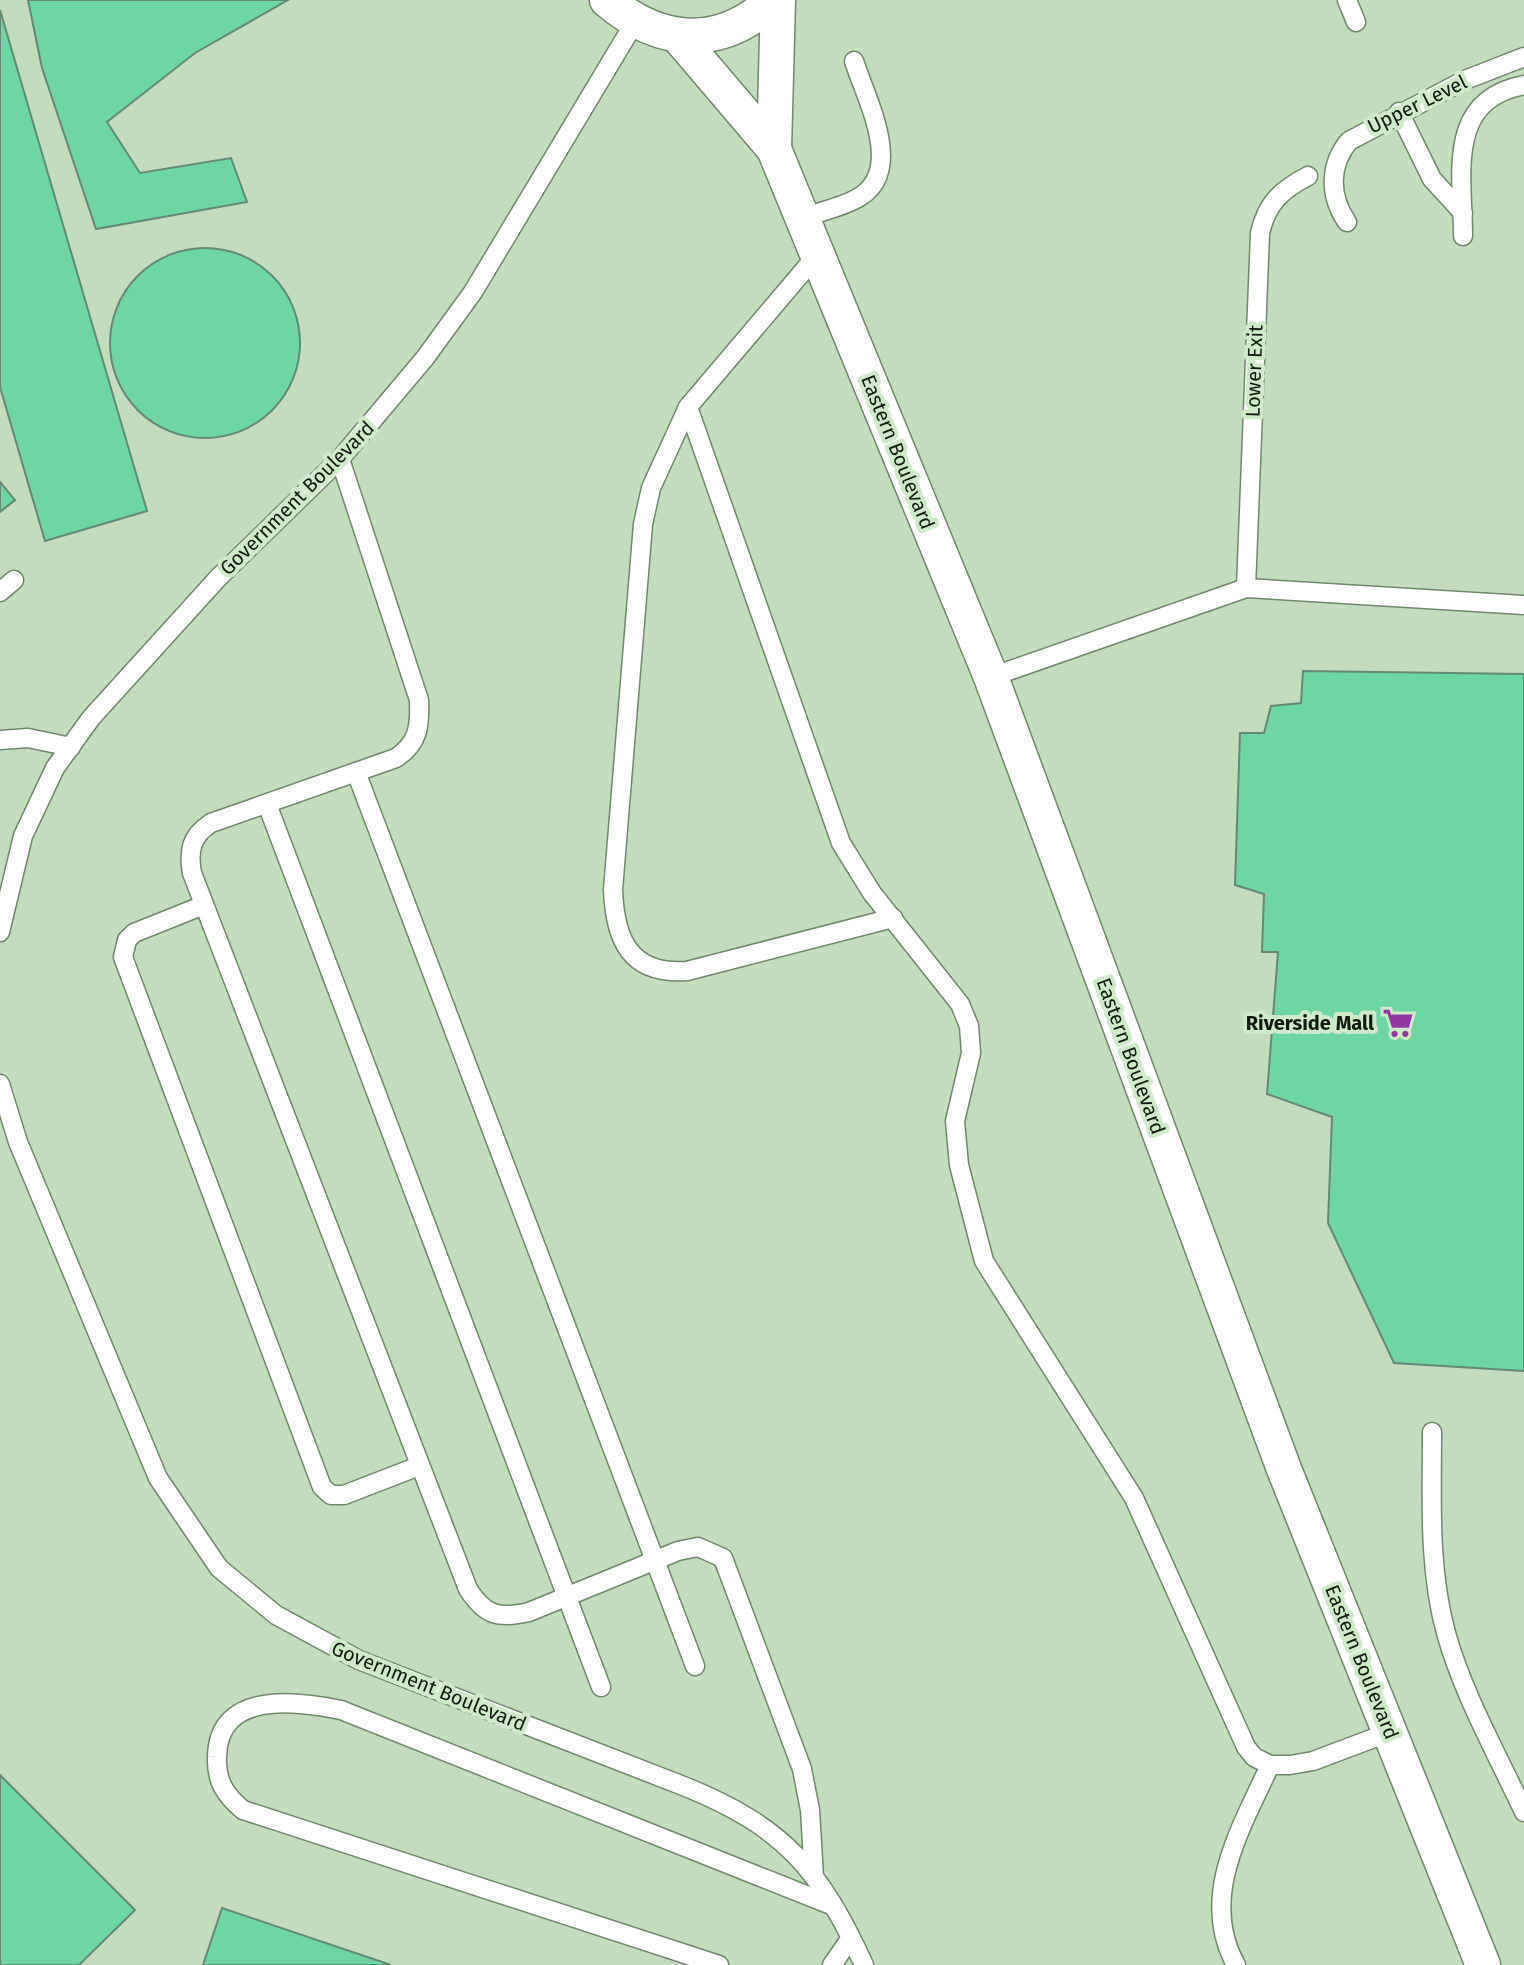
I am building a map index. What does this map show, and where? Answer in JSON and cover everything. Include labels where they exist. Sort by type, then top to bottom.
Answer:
[{"type":"street","points":[[607,0],[635,22],[677,35],[705,35],[733,28],[758,15],[776,0]]},
{"type":"street","name":"Eastern Boulevard","points":[[774,149],[776,0]]},
{"type":"street","name":"Eastern Boulevard","points":[[677,35],[774,149],[991,677],[1284,1469],[1483,1965]]},
{"type":"lane","points":[[1347,0],[1356,22]]},
{"type":"lane","name":"Government Boulevard","points":[[0,932],[23,836],[55,768],[91,718],[218,578],[340,459],[425,358],[473,292],[635,22]]},
{"type":"lane","name":"Upper Level","points":[[1347,222],[1333,189],[1341,151],[1362,131],[1524,57]]},
{"type":"lane","points":[[802,218],[864,194],[880,173],[880,145],[854,61]]},
{"type":"lane","points":[[1463,236],[1463,150],[1468,121],[1490,98],[1524,85]]},
{"type":"lane","points":[[1399,112],[1432,179],[1463,213]]},
{"type":"lane","name":"Lower Exit","points":[[1246,588],[1260,233],[1269,204],[1288,186],[1308,176]]},
{"type":"lane","points":[[817,255],[688,407],[651,488],[641,536],[613,890],[616,925],[622,944],[634,957],[668,973],[687,971],[893,918]]},
{"type":"lane","points":[[688,407],[841,843],[872,893],[944,980],[960,1004],[969,1026],[971,1053],[955,1121],[959,1165],[984,1261],[1134,1498],[1232,1723],[1254,1757],[1270,1765],[1313,1761],[1390,1732]]},
{"type":"lane","points":[[340,459],[419,700],[420,722],[410,749],[396,758],[211,823],[195,837],[190,863],[204,905],[468,1589],[482,1608],[505,1617],[567,1596],[655,1559],[698,1547],[713,1551],[728,1564],[802,1769],[810,1810],[814,1877]]},
{"type":"lane","points":[[991,677],[1246,588],[1524,605]]},
{"type":"lane","points":[[0,740],[28,738],[71,747]]},
{"type":"lane","points":[[356,772],[695,1666]]},
{"type":"lane","points":[[267,804],[601,1687]]},
{"type":"lane","points":[[204,905],[134,933],[127,940],[123,957],[316,1472],[326,1492],[337,1496],[419,1466]]},
{"type":"lane","name":"Government Boulevard","points":[[0,1084],[18,1142],[158,1478],[219,1568],[276,1615],[359,1660],[732,1806],[775,1834],[814,1877],[864,1965]]},
{"type":"lane","points":[[1432,1432],[1432,1550],[1446,1632],[1460,1673],[1524,1812]]},
{"type":"lane","points":[[719,1965],[243,1810],[221,1787],[217,1773],[217,1746],[224,1727],[235,1716],[265,1703],[303,1702],[341,1710],[831,1905]]},
{"type":"lane","points":[[1236,1965],[1220,1920],[1220,1894],[1234,1845],[1270,1765]]},
{"type":"lane","points":[[832,1965],[850,1939]]},
{"type":"building","points":[[28,0],[288,0],[195,53],[107,122],[140,173],[231,158],[247,202],[96,229],[42,68]]},
{"type":"building","points":[[0,10],[147,511],[45,541],[0,387]]},
{"type":"building","points":[[205,248],[241,255],[272,276],[293,307],[300,343],[293,379],[272,410],[241,431],[205,438],[169,431],[138,410],[117,379],[110,343],[117,307],[138,276],[169,255]]},
{"type":"building","points":[[0,482],[15,500],[0,512]]},
{"type":"building","name":"Riverside Mall","points":[[1303,671],[1524,674],[1524,1371],[1394,1363],[1328,1223],[1332,1117],[1267,1094],[1278,952],[1262,952],[1264,894],[1235,885],[1240,733],[1264,733],[1271,706],[1301,703]]},
{"type":"building","points":[[0,1775],[135,1910],[79,1965],[0,1965]]},
{"type":"building","points":[[222,1908],[391,1965],[203,1965]]},
{"type":"place","name":"Riverside Mall","points":[[1398,1023]]}]
